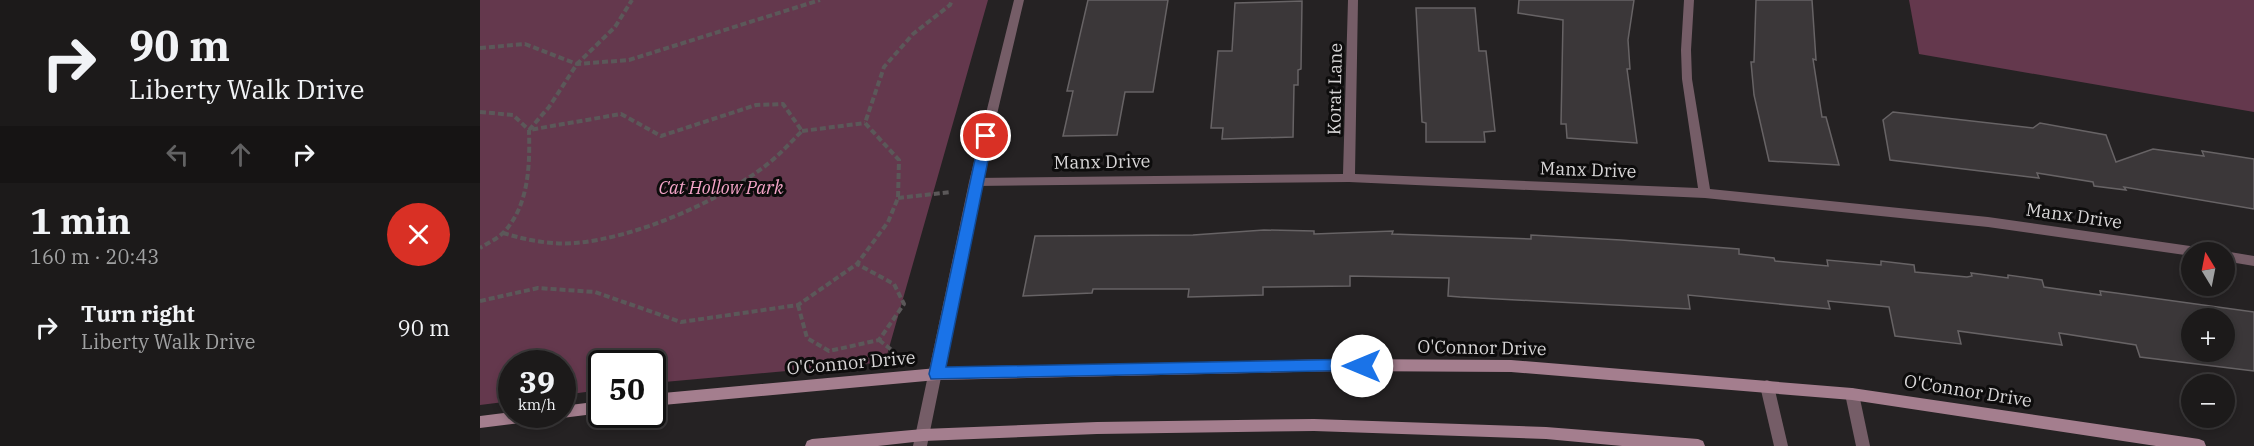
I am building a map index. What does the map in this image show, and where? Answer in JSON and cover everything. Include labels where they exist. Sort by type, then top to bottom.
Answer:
[{"type":"main road","name":"O'Connor Drive","points":[[666,399],[937,374],[1341,365],[1511,366],[1852,394],[2199,446]]},
{"type":"main road","points":[[480,422],[498,420]]},
{"type":"main road","points":[[812,446],[921,441],[1097,428],[1314,425],[1546,433],[1698,446]]},
{"type":"street","points":[[921,441],[937,374],[975,182],[1019,0]]},
{"type":"street","name":"Korat Lane","points":[[1349,178],[1353,0]]},
{"type":"street","points":[[1689,0],[1687,79],[1705,192]]},
{"type":"street","name":"Manx Drive","points":[[975,182],[1349,178],[1705,192],[1988,222],[2181,250]]},
{"type":"street","points":[[2235,258],[2254,261]]},
{"type":"street","points":[[1767,386],[1781,446]]},
{"type":"street","points":[[1852,394],[1863,446]]},
{"type":"path","points":[[529,130],[549,107],[577,64],[615,27],[632,0]]},
{"type":"path","points":[[480,48],[525,44],[577,64],[629,60],[820,0]]},
{"type":"path","points":[[865,123],[884,67],[913,34],[952,0]]},
{"type":"path","points":[[529,130],[621,114],[661,136],[756,105],[783,104],[802,130]]},
{"type":"path","points":[[480,112],[513,115],[529,130],[531,163],[529,177],[517,212],[503,233],[480,248]]},
{"type":"path","points":[[503,233],[520,239],[576,243],[613,236],[705,203],[767,165],[802,130],[865,123]]},
{"type":"path","points":[[480,301],[538,288],[595,292],[681,322],[798,306],[857,264],[888,222],[898,198],[899,160],[865,123]]},
{"type":"path","points":[[898,198],[943,193]]},
{"type":"path","points":[[798,306],[807,338],[829,351],[879,340],[904,304],[894,284],[857,264]]},
{"type":"path","points":[[879,340],[893,351]]},
{"type":"green space","name":"Cat Hollow Park","points":[[480,0],[988,0],[885,362],[666,382],[666,350],[588,350],[588,392],[576,393],[576,350],[498,350],[498,403],[480,405]]},
{"type":"green space","points":[[1909,0],[2254,0],[2254,112],[1919,54]]},
{"type":"building","points":[[1088,0],[1168,0],[1153,92],[1125,92],[1117,135],[1063,136],[1073,91],[1067,91]]},
{"type":"building","points":[[1519,0],[1634,0],[1628,40],[1630,69],[1627,69],[1637,143],[1567,138],[1566,124],[1561,124],[1563,20],[1518,13]]},
{"type":"building","points":[[1756,0],[1812,0],[1816,60],[1813,59],[1822,117],[1826,117],[1839,165],[1769,161],[1754,95],[1751,62],[1754,62]]},
{"type":"building","points":[[1302,1],[1301,69],[1298,70],[1298,85],[1294,85],[1293,137],[1222,139],[1223,128],[1211,128],[1218,51],[1232,51],[1235,3]]},
{"type":"building","points":[[1416,8],[1475,8],[1479,51],[1486,51],[1495,131],[1484,132],[1485,142],[1426,142],[1426,123],[1422,122]]},
{"type":"building","points":[[1893,112],[2033,128],[2040,123],[2106,135],[2116,162],[2153,149],[2204,156],[2202,151],[2254,159],[2254,209],[2124,187],[2126,190],[2094,186],[2093,182],[2037,173],[2039,178],[1890,160],[1883,120]]},
{"type":"building","points":[[1264,230],[1314,231],[1314,234],[1393,231],[1392,234],[1531,239],[1531,235],[1739,249],[1739,254],[1774,258],[1775,261],[1828,266],[1827,260],[1881,265],[1881,261],[1914,265],[1915,272],[1967,277],[1972,276],[1971,273],[2008,278],[2008,275],[2042,280],[2044,287],[2101,295],[2100,291],[2225,308],[2181,308],[2181,362],[2235,362],[2235,309],[2254,312],[2254,371],[2140,357],[2136,345],[2059,333],[2062,345],[1958,331],[1961,344],[1895,336],[1889,307],[1828,301],[1830,309],[1688,295],[1690,309],[1460,297],[1448,296],[1449,278],[1350,276],[1350,286],[1263,287],[1263,295],[1188,297],[1189,289],[1093,289],[1092,293],[1023,296],[1035,236],[1193,235]]},
{"type":"route","points":[[986,136],[937,374],[1362,366]]}]
